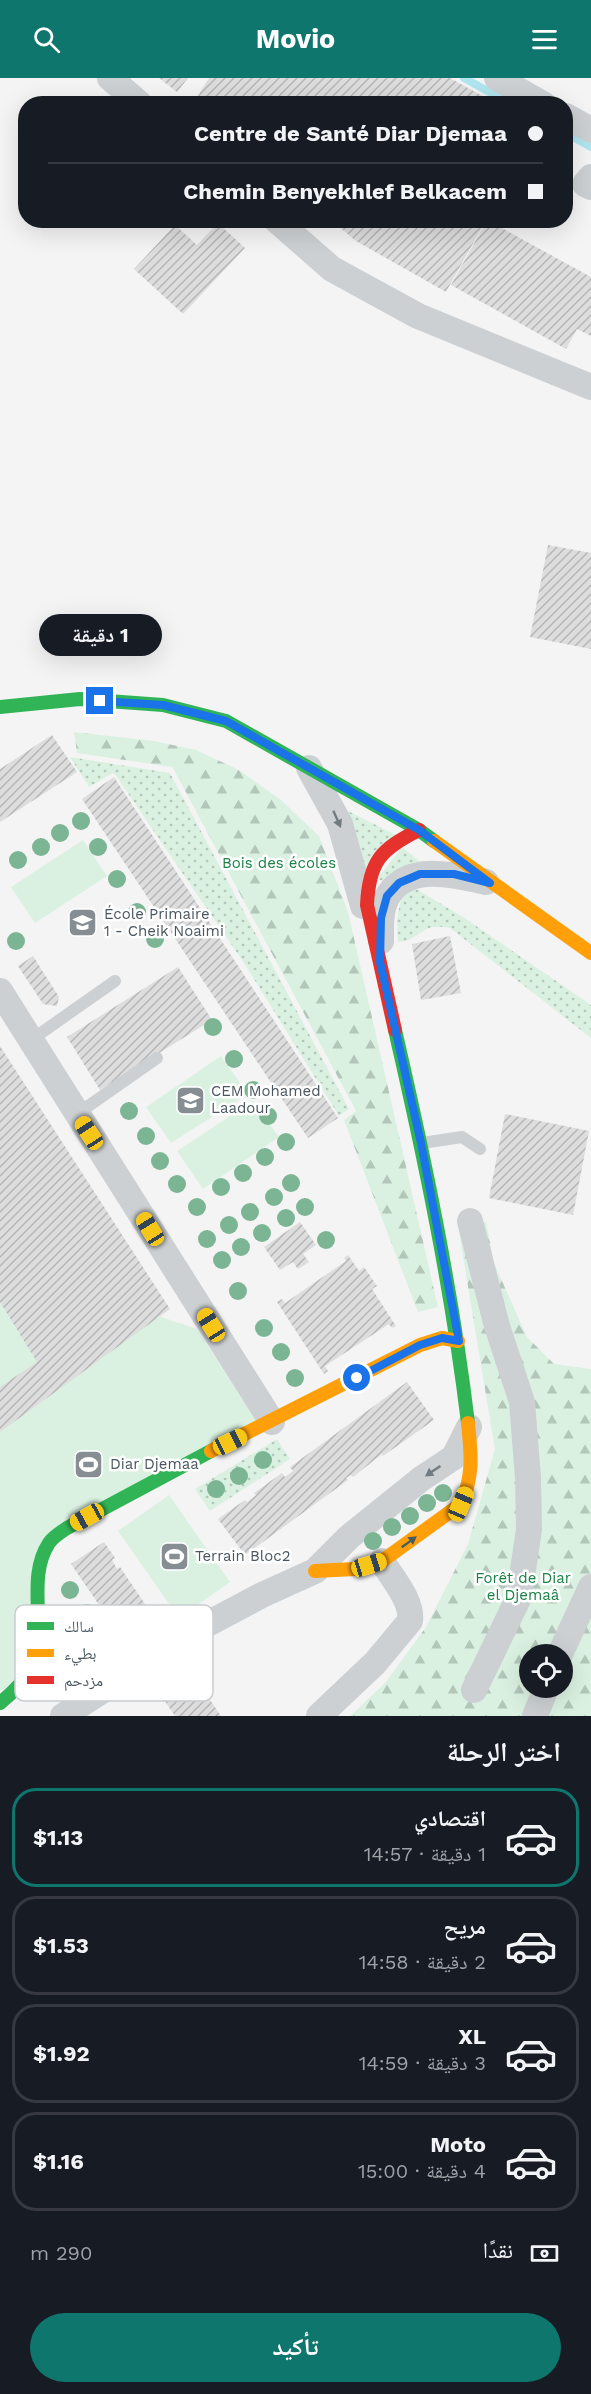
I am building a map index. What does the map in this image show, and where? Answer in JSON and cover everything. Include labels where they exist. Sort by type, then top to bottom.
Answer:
[{"type":"street","points":[[110,78],[131,96]]},
{"type":"street","points":[[497,78],[529,96]]},
{"type":"street","points":[[573,120],[591,130]]},
{"type":"street","points":[[591,177],[585,184],[591,187]]},
{"type":"street","points":[[285,228],[332,269],[418,316],[591,387]]},
{"type":"street","points":[[0,707],[80,699],[163,705],[226,721],[419,830],[490,883],[591,953]]},
{"type":"street","points":[[309,768],[340,824],[380,962]]},
{"type":"street","points":[[315,1571],[355,1569],[382,1561],[461,1504],[467,1490],[472,1461],[459,1341],[421,1143],[367,906],[367,880],[374,864],[384,850],[419,830]]},
{"type":"street","points":[[380,962],[381,918],[387,896],[399,883],[420,874],[454,874],[490,883]]},
{"type":"street","points":[[0,991],[272,1422]]},
{"type":"street","points":[[470,1221],[497,1326],[522,1402],[528,1478],[529,1529],[519,1597],[474,1690]]},
{"type":"street","points":[[40,1605],[39,1572],[44,1551],[57,1534],[167,1473],[272,1422],[420,1345],[442,1338],[459,1341]]},
{"type":"street","points":[[213,1621],[262,1595],[315,1571],[350,1537],[422,1479],[454,1457],[469,1427]]},
{"type":"street","points":[[319,1716],[375,1663],[410,1621],[411,1612],[407,1601],[382,1561]]},
{"type":"street","points":[[565,1644],[591,1587]]},
{"type":"street","points":[[0,1703],[15,1692]]},
{"type":"street","points":[[535,1716],[542,1698]]},
{"type":"street","points":[[63,1716],[86,1701]]},
{"type":"lane","points":[[31,1040],[115,981]]},
{"type":"lane","points":[[77,1114],[157,1058]]},
{"type":"lane","points":[[421,1143],[462,1137],[480,1149]]},
{"type":"green space","name":"Bois des écoles","points":[[74,732],[154,741],[196,750],[239,770],[281,800],[319,836],[348,912],[438,1307],[418,1312],[344,1120],[356,1111],[174,770],[172,767],[77,753]]},
{"type":"green space","points":[[70,757],[170,773],[349,1109],[339,1116],[244,963],[116,776],[113,773],[89,787]]},
{"type":"green space","points":[[346,810],[396,835],[362,878]]},
{"type":"green space","points":[[83,840],[107,876],[35,923],[11,887]]},
{"type":"green space","points":[[402,847],[422,863],[386,882],[377,879]]},
{"type":"green space","points":[[413,887],[463,917],[591,1005],[591,1038],[450,928],[432,927],[413,938],[398,942],[397,920],[401,897]]},
{"type":"green space","points":[[221,1056],[248,1094],[171,1143],[146,1107]]},
{"type":"green space","points":[[253,1101],[279,1137],[203,1189],[177,1151]]},
{"type":"green space","name":"Forêt de Diar el Djemaâ","points":[[457,1220],[486,1222],[494,1263],[527,1337],[554,1364],[591,1369],[591,1716],[350,1716],[386,1682],[426,1627],[468,1544],[495,1449]]},
{"type":"green space","name":"Diar Djemaa","points":[[0,1263],[197,1329],[258,1424],[45,1542],[36,1605],[15,1605],[15,1683],[0,1691]]},
{"type":"green space","points":[[277,1439],[290,1459],[210,1511],[195,1489]]},
{"type":"green space","name":"Terrain Bloc2","points":[[169,1495],[230,1582],[197,1605],[170,1605],[118,1531]]},
{"type":"building","points":[[159,78],[188,78],[177,92]]},
{"type":"building","points":[[209,78],[450,78],[483,96],[198,96]]},
{"type":"building","points":[[172,228],[178,228],[197,245],[213,228],[223,228],[245,248],[183,314],[134,269]]},
{"type":"building","points":[[341,228],[482,228],[446,292],[356,241]]},
{"type":"building","points":[[483,228],[502,228],[591,277],[591,336],[577,329],[566,349],[451,285]]},
{"type":"building","points":[[548,545],[591,553],[591,649],[530,637]]},
{"type":"building","points":[[52,735],[77,772],[0,822],[0,769]]},
{"type":"building","points":[[114,777],[338,1118],[308,1138],[82,799]]},
{"type":"building","points":[[450,936],[461,993],[421,1000],[412,944]]},
{"type":"building","points":[[33,956],[59,997],[57,1006],[43,1004],[18,966]]},
{"type":"building","points":[[178,967],[212,1020],[100,1090],[67,1037]]},
{"type":"building","points":[[0,1046],[170,1309],[0,1432],[0,1387],[37,1362],[0,1302]]},
{"type":"building","points":[[505,1114],[589,1131],[573,1215],[489,1198]]},
{"type":"building","points":[[300,1222],[316,1245],[303,1254],[309,1262],[298,1269],[293,1262],[280,1270],[264,1247]]},
{"type":"building","points":[[348,1255],[359,1271],[364,1267],[377,1286],[372,1289],[396,1326],[392,1328],[389,1324],[325,1366],[328,1371],[324,1374],[277,1302],[282,1299],[285,1303],[346,1261],[344,1258]]},
{"type":"building","points":[[407,1382],[434,1420],[383,1456],[382,1454],[353,1477],[351,1475],[346,1478],[348,1480],[245,1555],[218,1519],[245,1500],[247,1502],[256,1495],[254,1493],[282,1473],[285,1477],[293,1471],[290,1467]]},
{"type":"building","points":[[104,1542],[115,1558],[112,1560],[117,1569],[120,1567],[145,1604],[99,1605],[71,1564]]},
{"type":"building","points":[[165,1701],[211,1701],[221,1716],[175,1716]]},
{"type":"waterway","points":[[464,78],[497,96]]},
{"type":"waterway","points":[[573,137],[591,147]]},
{"type":"traffic: fast","points":[[0,707],[80,699],[163,705],[226,721],[419,830],[434,841]]},
{"type":"traffic: fast","points":[[395,1030],[437,1225],[462,1373],[468,1423]]},
{"type":"traffic: fast","points":[[37,1605],[38,1574],[42,1558],[49,1543],[57,1535],[211,1451]]},
{"type":"traffic: fast","points":[[0,1703],[15,1689]]},
{"type":"traffic: slow","points":[[434,841],[591,953]]},
{"type":"traffic: slow","points":[[211,1451],[420,1345],[442,1338],[458,1341]]},
{"type":"traffic: slow","points":[[315,1571],[355,1569],[382,1561],[461,1504],[470,1474],[468,1423]]},
{"type":"traffic: jam","points":[[395,1030],[367,905],[368,890],[374,867],[379,858],[386,850],[419,830]]},
{"type":"place","name":"École Primaire 1 - Cheik Noaimi","points":[[83,923]]},
{"type":"place","name":"CEM Mohamed Laadour","points":[[190,1100]]},
{"type":"place","name":"Diar Djemaa","points":[[89,1464]]},
{"type":"place","name":"Terrain Bloc2","points":[[174,1556]]},
{"type":"route","points":[[100,701],[163,705],[226,721],[419,830],[490,883],[454,874],[420,874],[399,883],[387,896],[381,918],[380,962],[421,1143],[459,1341],[442,1338],[420,1345],[357,1378]]}]
